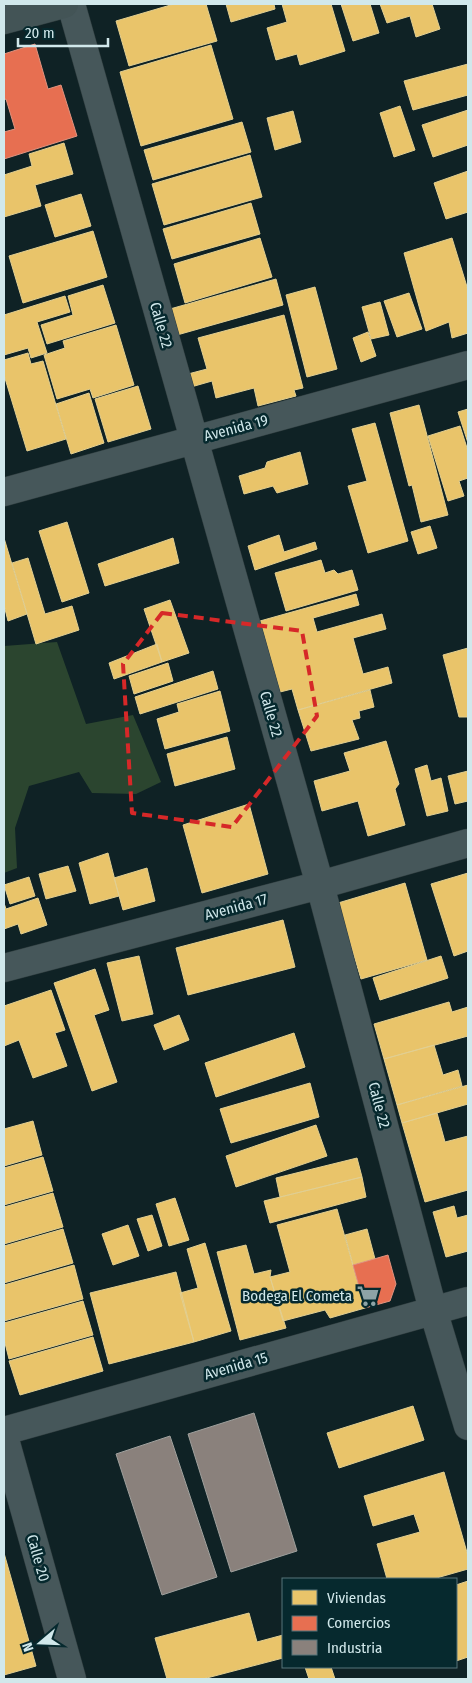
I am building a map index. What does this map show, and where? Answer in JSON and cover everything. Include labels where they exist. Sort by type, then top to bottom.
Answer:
[{"type":"main road","points":[[4,20],[64,4]]},
{"type":"street","name":"Calle 22","points":[[70,4],[320,885],[433,1310],[468,1426]]},
{"type":"street","name":"Avenida 19","points":[[4,492],[193,439],[468,366]]},
{"type":"street","name":"Avenida 17","points":[[4,968],[468,844]]},
{"type":"street","name":"Avenida 15","points":[[4,1431],[468,1301]]},
{"type":"street","name":"Calle 20","points":[[4,1436],[72,1679]]},
{"type":"highlighted area","points":[[162,613],[302,631],[317,716],[232,827],[132,813],[123,664]]},
{"type":"green space","points":[[57,642],[86,724],[133,715],[161,782],[136,794],[92,793],[79,772],[29,786],[15,828],[17,868],[4,873],[4,646]]},
{"type":"building: Viviendas","points":[[174,4],[206,4],[217,41],[129,66],[116,21]]},
{"type":"building: Viviendas","points":[[226,4],[274,4],[275,9],[231,22]]},
{"type":"building: Viviendas","points":[[282,4],[331,4],[345,51],[300,65],[297,54],[276,60],[267,28],[287,22]]},
{"type":"building: Viviendas","points":[[341,4],[370,4],[379,33],[353,41]]},
{"type":"building: Viviendas","points":[[380,4],[432,4],[440,29],[416,37],[410,16],[387,23]]},
{"type":"building: Viviendas","points":[[211,45],[233,119],[141,146],[120,72]]},
{"type":"building: Viviendas","points":[[468,64],[468,95],[413,110],[404,81]]},
{"type":"building: Viviendas","points":[[400,106],[415,150],[394,157],[380,113]]},
{"type":"building: Viviendas","points":[[468,110],[468,145],[433,157],[422,125]]},
{"type":"building: Viviendas","points":[[293,111],[301,142],[275,150],[267,118]]},
{"type":"building: Viviendas","points":[[242,122],[251,152],[153,180],[144,150]]},
{"type":"building: Viviendas","points":[[64,143],[73,174],[35,185],[41,206],[4,217],[4,175],[32,166],[29,154]]},
{"type":"building: Viviendas","points":[[250,155],[262,197],[164,225],[152,184]]},
{"type":"building: Viviendas","points":[[468,171],[468,212],[446,219],[434,183]]},
{"type":"building: Viviendas","points":[[81,194],[91,226],[55,237],[45,205]]},
{"type":"building: Viviendas","points":[[251,203],[260,234],[172,259],[163,229]]},
{"type":"building: Viviendas","points":[[93,231],[107,277],[23,303],[9,256]]},
{"type":"building: Viviendas","points":[[260,238],[272,277],[185,303],[174,264]]},
{"type":"building: Viviendas","points":[[452,238],[468,290],[468,333],[452,338],[449,322],[426,331],[404,253]]},
{"type":"building: Viviendas","points":[[276,279],[283,305],[177,335],[170,309]]},
{"type":"building: Viviendas","points":[[103,285],[115,323],[47,344],[41,325],[73,315],[68,296]]},
{"type":"building: Viviendas","points":[[315,287],[337,369],[307,377],[286,295]]},
{"type":"building: Viviendas","points":[[409,293],[422,329],[397,337],[384,301]]},
{"type":"building: Viviendas","points":[[65,296],[70,312],[37,322],[47,353],[31,358],[28,348],[4,355],[4,315]]},
{"type":"building: Viviendas","points":[[380,302],[389,335],[371,339],[362,307]]},
{"type":"building: Viviendas","points":[[284,315],[303,388],[294,390],[296,396],[258,406],[254,388],[216,398],[212,381],[191,387],[188,374],[207,369],[198,338]]},
{"type":"building: Viviendas","points":[[116,325],[134,385],[93,398],[90,389],[57,399],[44,355],[65,348],[63,341]]},
{"type":"building: Viviendas","points":[[368,332],[376,356],[361,362],[353,338]]},
{"type":"building: Viviendas","points":[[28,353],[31,364],[43,361],[66,439],[27,451],[4,375],[4,360]]},
{"type":"building: Viviendas","points":[[138,386],[151,429],[108,442],[95,399]]},
{"type":"building: Viviendas","points":[[89,393],[104,443],[71,454],[56,404]]},
{"type":"building: Viviendas","points":[[419,405],[448,515],[421,522],[412,485],[409,486],[390,413]]},
{"type":"building: Viviendas","points":[[468,409],[468,443],[458,412]]},
{"type":"building: Viviendas","points":[[375,423],[408,541],[368,553],[348,486],[367,481],[352,429]]},
{"type":"building: Viviendas","points":[[460,426],[468,451],[468,478],[459,481],[464,496],[448,501],[428,436]]},
{"type":"building: Viviendas","points":[[300,452],[308,484],[277,493],[273,486],[244,494],[239,476],[265,468],[267,462]]},
{"type":"building: Viviendas","points":[[67,522],[89,593],[62,602],[39,531]]},
{"type":"building: Viviendas","points":[[430,526],[437,548],[418,554],[411,532]]},
{"type":"building: Viviendas","points":[[279,535],[284,552],[315,542],[317,549],[255,570],[248,546]]},
{"type":"building: Viviendas","points":[[4,538],[27,614],[8,621],[4,605]]},
{"type":"building: Viviendas","points":[[173,538],[179,563],[105,586],[98,564]]},
{"type":"building: Viviendas","points":[[28,558],[45,614],[72,606],[79,630],[36,644],[12,563]]},
{"type":"building: Viviendas","points":[[321,560],[325,573],[334,570],[338,574],[352,570],[358,590],[286,611],[275,573]]},
{"type":"building: Viviendas","points":[[356,594],[359,605],[313,618],[317,632],[382,614],[386,629],[353,638],[363,674],[388,667],[392,683],[298,710],[292,689],[280,692],[260,621]]},
{"type":"building: Viviendas","points":[[170,600],[189,653],[162,662],[144,609]]},
{"type":"building: Viviendas","points":[[157,644],[162,662],[114,679],[109,663]]},
{"type":"building: Viviendas","points":[[468,648],[468,717],[459,717],[443,655]]},
{"type":"building: Viviendas","points":[[168,663],[173,681],[134,694],[129,676]]},
{"type":"building: Viviendas","points":[[213,671],[218,689],[140,714],[135,697]]},
{"type":"building: Viviendas","points":[[370,690],[374,707],[359,711],[360,718],[352,720],[359,739],[311,751],[298,710]]},
{"type":"building: Viviendas","points":[[220,691],[230,731],[165,749],[157,719],[179,712],[177,704]]},
{"type":"building: Viviendas","points":[[227,737],[235,769],[175,786],[167,754]]},
{"type":"building: Viviendas","points":[[386,741],[399,784],[395,789],[405,825],[368,836],[358,801],[322,811],[314,781],[350,771],[344,753]]},
{"type":"building: Viviendas","points":[[427,765],[431,781],[441,778],[448,811],[427,816],[415,769]]},
{"type":"building: Viviendas","points":[[468,771],[468,801],[455,804],[448,776]]},
{"type":"building: Viviendas","points":[[249,804],[268,874],[202,893],[183,825]]},
{"type":"building: Viviendas","points":[[108,853],[119,896],[90,904],[79,863]]},
{"type":"building: Viviendas","points":[[68,866],[76,891],[46,899],[39,874]]},
{"type":"building: Viviendas","points":[[147,868],[155,901],[123,910],[114,878]]},
{"type":"building: Viviendas","points":[[468,873],[468,951],[454,956],[431,884]]},
{"type":"building: Viviendas","points":[[29,877],[35,896],[10,904],[4,885]]},
{"type":"building: Viviendas","points":[[405,883],[427,960],[361,979],[338,903]]},
{"type":"building: Viviendas","points":[[38,898],[47,925],[21,934],[18,924],[4,929],[4,903],[6,909]]},
{"type":"building: Viviendas","points":[[283,920],[295,967],[188,995],[176,948]]},
{"type":"building: Viviendas","points":[[139,956],[153,1014],[122,1021],[107,963]]},
{"type":"building: Viviendas","points":[[441,956],[448,978],[380,1000],[373,978]]},
{"type":"building: Viviendas","points":[[95,969],[109,1010],[94,1015],[117,1082],[92,1091],[54,983]]},
{"type":"building: Viviendas","points":[[51,990],[65,1030],[55,1033],[67,1066],[33,1078],[19,1040],[4,1046],[4,1006]]},
{"type":"building: Viviendas","points":[[449,1002],[452,1012],[468,1007],[468,1036],[384,1059],[374,1024]]},
{"type":"building: Viviendas","points":[[179,1015],[189,1040],[164,1050],[154,1025]]},
{"type":"building: Viviendas","points":[[294,1033],[305,1067],[216,1097],[205,1063]]},
{"type":"building: Viviendas","points":[[434,1045],[443,1075],[458,1070],[462,1086],[397,1105],[384,1059]]},
{"type":"building: Viviendas","points":[[310,1083],[319,1117],[231,1143],[220,1109]]},
{"type":"building: Viviendas","points":[[468,1085],[468,1104],[402,1123],[397,1105]]},
{"type":"building: Viviendas","points":[[437,1113],[445,1142],[468,1136],[468,1190],[425,1202],[402,1123]]},
{"type":"building: Viviendas","points":[[33,1121],[42,1155],[4,1166],[4,1129]]},
{"type":"building: Viviendas","points":[[316,1125],[327,1156],[236,1187],[226,1156]]},
{"type":"building: Viviendas","points":[[43,1157],[53,1191],[4,1205],[4,1168]]},
{"type":"building: Viviendas","points":[[357,1158],[362,1177],[280,1197],[276,1178]]},
{"type":"building: Viviendas","points":[[362,1177],[366,1197],[270,1223],[264,1201]]},
{"type":"building: Viviendas","points":[[53,1193],[63,1227],[4,1244],[4,1207]]},
{"type":"building: Viviendas","points":[[175,1198],[189,1240],[169,1246],[156,1204]]},
{"type":"building: Viviendas","points":[[454,1206],[457,1218],[468,1215],[468,1251],[446,1257],[433,1212]]},
{"type":"building: Viviendas","points":[[337,1209],[365,1308],[330,1318],[325,1310],[283,1321],[270,1277],[290,1272],[277,1225]]},
{"type":"building: Viviendas","points":[[152,1215],[162,1246],[148,1251],[137,1219]]},
{"type":"building: Viviendas","points":[[128,1225],[139,1256],[113,1265],[102,1234]]},
{"type":"building: Viviendas","points":[[63,1229],[73,1263],[4,1283],[4,1246]]},
{"type":"building: Viviendas","points":[[367,1229],[375,1259],[353,1265],[345,1235]]},
{"type":"building: Viviendas","points":[[205,1243],[231,1331],[194,1342],[180,1293],[198,1288],[187,1249]]},
{"type":"building: Viviendas","points":[[246,1245],[254,1274],[271,1270],[270,1277],[286,1328],[240,1340],[217,1252]]},
{"type":"building: Viviendas","points":[[74,1265],[83,1299],[4,1321],[4,1285]]},
{"type":"building: Viviendas","points":[[176,1272],[194,1342],[109,1364],[90,1293]]},
{"type":"building: Viviendas","points":[[83,1301],[93,1335],[9,1359],[4,1339],[4,1323]]},
{"type":"building: Viviendas","points":[[93,1337],[103,1371],[20,1395],[9,1361]]},
{"type":"building: Viviendas","points":[[413,1406],[424,1440],[339,1468],[327,1433]]},
{"type":"building: Viviendas","points":[[444,1472],[468,1556],[468,1569],[436,1578],[387,1578],[377,1544],[420,1532],[414,1514],[373,1526],[364,1496]]},
{"type":"building: Viviendas","points":[[4,1553],[36,1666],[4,1675]]},
{"type":"building: Viviendas","points":[[468,1581],[468,1657],[457,1661],[457,1585]]},
{"type":"building: Viviendas","points":[[249,1613],[257,1642],[282,1635],[282,1658],[203,1679],[167,1679],[155,1638]]},
{"type":"building: Viviendas","points":[[305,1668],[331,1668],[335,1679],[309,1679]]},
{"type":"building: Comercios","points":[[35,44],[48,89],[61,85],[77,136],[4,159],[4,132],[15,129],[6,99],[4,100],[4,54]]},
{"type":"building: Comercios","points":[[388,1255],[396,1284],[390,1301],[365,1308],[353,1265]]},
{"type":"building: Industria","points":[[254,1413],[297,1551],[231,1572],[188,1434]]},
{"type":"building: Industria","points":[[170,1436],[217,1577],[162,1595],[116,1454]]},
{"type":"place","name":"Bodega El Cometa","points":[[368,1296]]}]
